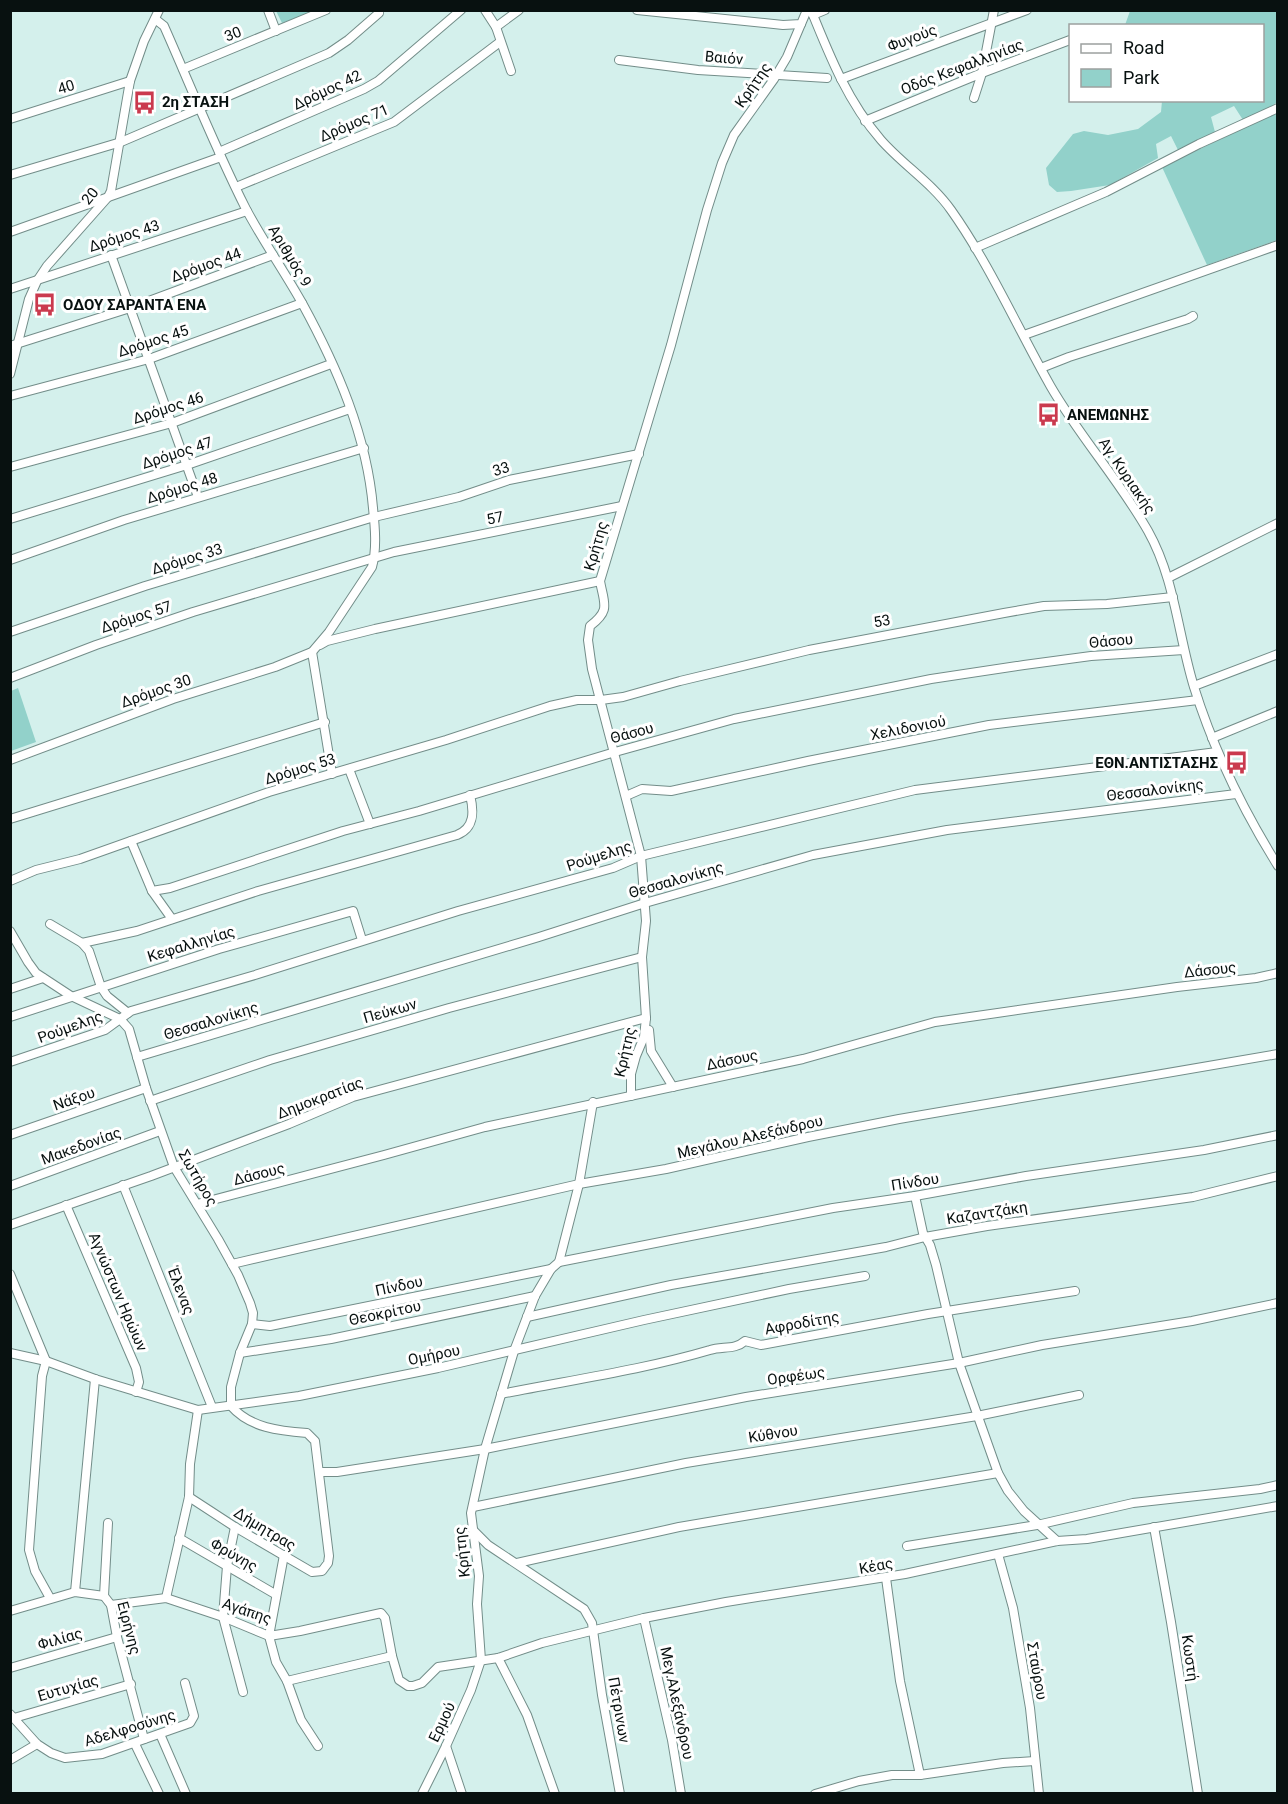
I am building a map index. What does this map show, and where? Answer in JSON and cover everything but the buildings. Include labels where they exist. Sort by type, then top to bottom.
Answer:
[{"type":"street","points":[[268,10],[276,31]]},
{"type":"street","name":"Δρόμος 42","points":[[10,232],[220,154],[364,89],[378,81],[461,10]]},
{"type":"street","points":[[485,10],[496,27],[511,71]]},
{"type":"street","points":[[496,27],[519,10]]},
{"type":"street","points":[[637,10],[783,25],[801,24]]},
{"type":"street","points":[[810,12],[825,10]]},
{"type":"street","points":[[974,98],[982,73],[994,10]]},
{"type":"street","name":"Φυγούς","points":[[841,79],[1027,10]]},
{"type":"street","name":"30","points":[[183,69],[325,11]]},
{"type":"street","name":"Κρήτης","points":[[631,1096],[631,1074],[644,1037],[646,1018],[642,957],[646,921],[641,856],[592,669],[588,640],[590,626],[602,617],[605,606],[600,581],[639,454],[722,163],[734,135],[776,76],[801,24],[810,12]]},
{"type":"street","name":"Αγ. Κυριακής","points":[[810,12],[851,100],[865,121],[891,150],[950,208],[1070,417],[1127,496],[1155,545],[1168,578],[1198,700],[1217,752],[1236,794],[1278,866]]},
{"type":"street","points":[[10,175],[121,142],[329,53],[379,13]]},
{"type":"street","name":"Αριθμός 9","points":[[157,15],[247,211],[302,303],[350,409],[364,448],[372,491],[375,558]]},
{"type":"street","name":"20","points":[[10,374],[14,345],[37,280],[108,197],[114,182],[130,81],[144,41],[157,15]]},
{"type":"street","name":"Οδός Κεφαλληνίας","points":[[865,121],[982,73],[1069,41]]},
{"type":"street","name":"Δρόμος 71","points":[[236,187],[394,122],[500,42]]},
{"type":"street","name":"Βαιόν","points":[[619,60],[698,70],[827,78]]},
{"type":"street","name":"40","points":[[10,119],[130,81]]},
{"type":"street","points":[[975,248],[1106,192],[1198,144],[1278,108]]},
{"type":"street","name":"Δρόμος 43","points":[[10,290],[247,211]]},
{"type":"street","points":[[1024,334],[1278,245]]},
{"type":"street","points":[[111,255],[198,497]]},
{"type":"street","name":"Δρόμος 44","points":[[14,345],[130,308],[273,255]]},
{"type":"street","name":"Δρόμος 45","points":[[10,396],[149,359],[302,303]]},
{"type":"street","points":[[1041,368],[1193,316]]},
{"type":"street","name":"Δρόμος 46","points":[[10,467],[172,423],[331,364]]},
{"type":"street","name":"Δρόμος 47","points":[[10,519],[187,465],[350,409]]},
{"type":"street","name":"Δρόμος 48","points":[[10,560],[57,542],[198,497],[364,448]]},
{"type":"street","name":"33","points":[[374,517],[459,497],[509,480],[639,454]]},
{"type":"street","name":"57","points":[[272,589],[394,552],[622,506]]},
{"type":"street","name":"Δρόμος 33","points":[[10,633],[145,586],[374,517]]},
{"type":"street","points":[[1168,578],[1278,523]]},
{"type":"street","points":[[332,774],[315,650],[336,623],[372,567],[375,558]]},
{"type":"street","name":"Δρόμος 30","points":[[10,760],[173,699],[275,667],[315,650],[327,641],[600,581]]},
{"type":"street","name":"Δρόμος 57","points":[[10,678],[96,645],[193,612],[272,589]]},
{"type":"street","name":"53","points":[[601,700],[623,697],[809,650],[1004,613],[1044,606],[1107,604],[1173,597]]},
{"type":"street","name":"Θάσου","points":[[153,891],[213,875],[343,831],[734,719],[931,679],[1091,656],[1184,650]]},
{"type":"street","points":[[1194,686],[1278,654]]},
{"type":"street","name":"Δρόμος 53","points":[[10,881],[36,870],[80,859],[269,792],[446,740],[550,706],[578,700],[601,700]]},
{"type":"street","name":"Χελιδονιού","points":[[626,796],[642,789],[671,791],[989,725],[1198,700]]},
{"type":"street","points":[[1212,738],[1278,711]]},
{"type":"street","points":[[10,819],[325,722]]},
{"type":"street","name":"Ρούμελης","points":[[10,1062],[105,1030],[128,1013],[458,910],[613,868],[641,856],[915,790],[1217,752]]},
{"type":"street","points":[[349,769],[370,824]]},
{"type":"street","name":"Θεσσαλονίκης","points":[[137,1057],[645,903],[813,855],[946,830],[1236,794]]},
{"type":"street","points":[[82,944],[137,931],[258,891],[465,832],[470,827],[472,818],[470,795]]},
{"type":"street","points":[[131,841],[153,891],[172,919]]},
{"type":"street","name":"Κεφαλληνίας","points":[[10,1017],[209,952],[353,911],[362,940]]},
{"type":"street","points":[[50,924],[89,951],[101,987],[107,996],[128,1013]]},
{"type":"street","points":[[12,936],[32,968],[43,978],[71,996],[120,1019]]},
{"type":"street","name":"Πεύκων","points":[[150,1101],[270,1060],[449,1008],[642,957]]},
{"type":"street","name":"Δάσους","points":[[197,1204],[484,1126],[803,1059],[935,1022],[1177,987],[1256,978],[1278,973]]},
{"type":"street","points":[[10,989],[43,978]]},
{"type":"street","points":[[646,1018],[650,1032],[651,1051],[673,1087]]},
{"type":"street","name":"Δημοκρατίας","points":[[10,1225],[174,1167],[289,1124],[353,1097],[646,1018]]},
{"type":"street","name":"Σωτήρος","points":[[120,1019],[129,1029],[150,1101],[174,1167],[232,1264],[250,1303],[253,1313],[252,1324]]},
{"type":"street","name":"Μεγάλου Αλεξάνδρου","points":[[232,1264],[579,1185],[666,1169],[898,1119],[1278,1054]]},
{"type":"street","name":"Νάξου","points":[[10,1135],[146,1088]]},
{"type":"street","points":[[559,1262],[579,1185],[593,1102]]},
{"type":"street","name":"Μακεδονίας","points":[[10,1186],[160,1131]]},
{"type":"street","name":"Πίνδου","points":[[559,1262],[728,1227],[1026,1176],[1222,1147],[1278,1135]]},
{"type":"street","name":"Καζαντζάκη","points":[[527,1317],[671,1285],[886,1247],[926,1237],[1193,1197],[1278,1176]]},
{"type":"street","name":"Έλενας","points":[[123,1185],[212,1407]]},
{"type":"street","points":[[915,1196],[936,1265],[959,1363],[998,1473],[1015,1500],[1037,1525],[1057,1541]]},
{"type":"street","name":"Αγνώστων Ηρώων","points":[[66,1205],[136,1368],[139,1382],[136,1392]]},
{"type":"street","name":"Κρήτης","points":[[481,1660],[477,1604],[479,1575],[472,1530],[473,1507],[485,1449],[514,1351],[535,1296],[551,1269],[559,1262]]},
{"type":"street","name":"Πίνδου","points":[[252,1324],[270,1326],[551,1269]]},
{"type":"street","points":[[10,1274],[46,1361],[42,1376],[29,1550],[35,1571],[50,1598]]},
{"type":"street","name":"Ομήρου","points":[[10,1353],[46,1361],[95,1379],[198,1410],[299,1396],[514,1351],[655,1317],[789,1289],[865,1276]]},
{"type":"street","name":"Αφροδίτης","points":[[501,1394],[686,1357],[712,1349],[735,1347],[745,1341],[760,1345],[946,1311],[1075,1291]]},
{"type":"street","name":"Θεοκρίτου","points":[[240,1353],[331,1338],[535,1296]]},
{"type":"street","name":"Ορφέως","points":[[319,1472],[337,1472],[485,1449],[746,1397],[959,1363],[1042,1345],[1192,1321],[1278,1303]]},
{"type":"street","points":[[252,1324],[240,1353],[231,1387],[231,1406],[246,1420],[283,1431],[307,1433],[315,1441],[319,1472]]},
{"type":"street","points":[[75,1592],[95,1379]]},
{"type":"street","name":"Κύθνου","points":[[473,1507],[686,1463],[977,1416],[1079,1395]]},
{"type":"street","points":[[166,1598],[189,1497],[190,1464],[198,1410]]},
{"type":"street","name":"Δήμητρας","points":[[189,1497],[312,1572],[322,1570],[328,1563],[328,1533],[319,1472]]},
{"type":"street","points":[[517,1563],[679,1527],[998,1473]]},
{"type":"street","points":[[907,1546],[1037,1525],[1133,1503],[1278,1485]]},
{"type":"street","name":"Κέας","points":[[375,1613],[381,1613],[384,1616],[399,1680],[408,1686],[413,1686],[422,1683],[438,1667],[498,1658],[542,1643],[644,1618],[726,1602],[886,1578],[1057,1541],[1087,1539],[1278,1506]]},
{"type":"street","name":"Ειρήνης","points":[[108,1523],[104,1596],[111,1605],[117,1637],[144,1739]]},
{"type":"street","points":[[235,1527],[227,1566],[223,1617],[243,1692]]},
{"type":"street","name":"Κωστή","points":[[1154,1527],[1172,1622],[1198,1794]]},
{"type":"street","name":"Πέτρινων","points":[[472,1530],[488,1545],[584,1609],[592,1623],[620,1794]]},
{"type":"street","name":"Φρύνης","points":[[179,1538],[275,1594]]},
{"type":"street","name":"Σταύρου","points":[[999,1554],[1013,1608],[1030,1708],[1039,1794]]},
{"type":"street","points":[[284,1555],[269,1636],[276,1662],[301,1720],[318,1746]]},
{"type":"street","points":[[886,1578],[900,1681],[920,1775]]},
{"type":"street","points":[[10,1611],[75,1592],[104,1596]]},
{"type":"street","name":"Αγάπης","points":[[111,1605],[166,1598],[223,1617],[269,1636],[375,1613]]},
{"type":"street","name":"Μεγ.Αλεξάνδρου","points":[[644,1618],[670,1730],[681,1794]]},
{"type":"street","name":"Φιλίας","points":[[10,1668],[117,1637]]},
{"type":"street","points":[[286,1681],[392,1656]]},
{"type":"street","points":[[498,1658],[526,1715],[555,1794]]},
{"type":"street","name":"Ερμού","points":[[422,1794],[471,1690],[481,1660]]},
{"type":"street","name":"Αδελφοσύνης","points":[[37,1744],[58,1755],[76,1758],[102,1754],[186,1725],[194,1719],[185,1683]]},
{"type":"street","name":"Ευτυχίας","points":[[12,1716],[131,1684]]},
{"type":"street","points":[[10,1760],[37,1744],[12,1716]]},
{"type":"street","points":[[160,1734],[186,1794]]},
{"type":"street","points":[[135,1744],[159,1794]]},
{"type":"street","points":[[446,1746],[462,1794]]},
{"type":"street","points":[[815,1794],[859,1781],[892,1775],[920,1775],[1003,1762],[1035,1761]]},
{"type":"green space","points":[[276,11],[314,11],[282,23]]},
{"type":"green space","points":[[1130,11],[1277,11],[1277,102],[1266,111],[1243,120],[1234,106],[1211,117],[1215,132],[1178,150],[1171,136],[1156,144],[1158,158],[1110,185],[1057,192],[1049,185],[1046,168],[1073,134],[1084,131],[1108,135],[1138,129],[1161,112],[1162,102],[1264,102],[1264,24],[1125,24]]},
{"type":"green space","points":[[1275,113],[1278,121],[1277,240],[1207,265],[1162,167]]},
{"type":"green space","points":[[18,688],[36,742],[11,751],[11,691]]},
{"type":"place","name":"2η ΣΤΑΣΗ","points":[[144,102]]},
{"type":"place","name":"ΟΔΟΥ ΣΑΡΑΝΤΑ ΕΝΑ","points":[[45,305]]},
{"type":"place","name":"ΑΝΕΜΩΝΗΣ","points":[[1049,415]]},
{"type":"place","name":"ΕΘΝ.ΑΝΤΙΣΤΑΣΗΣ","points":[[1236,763]]}]
